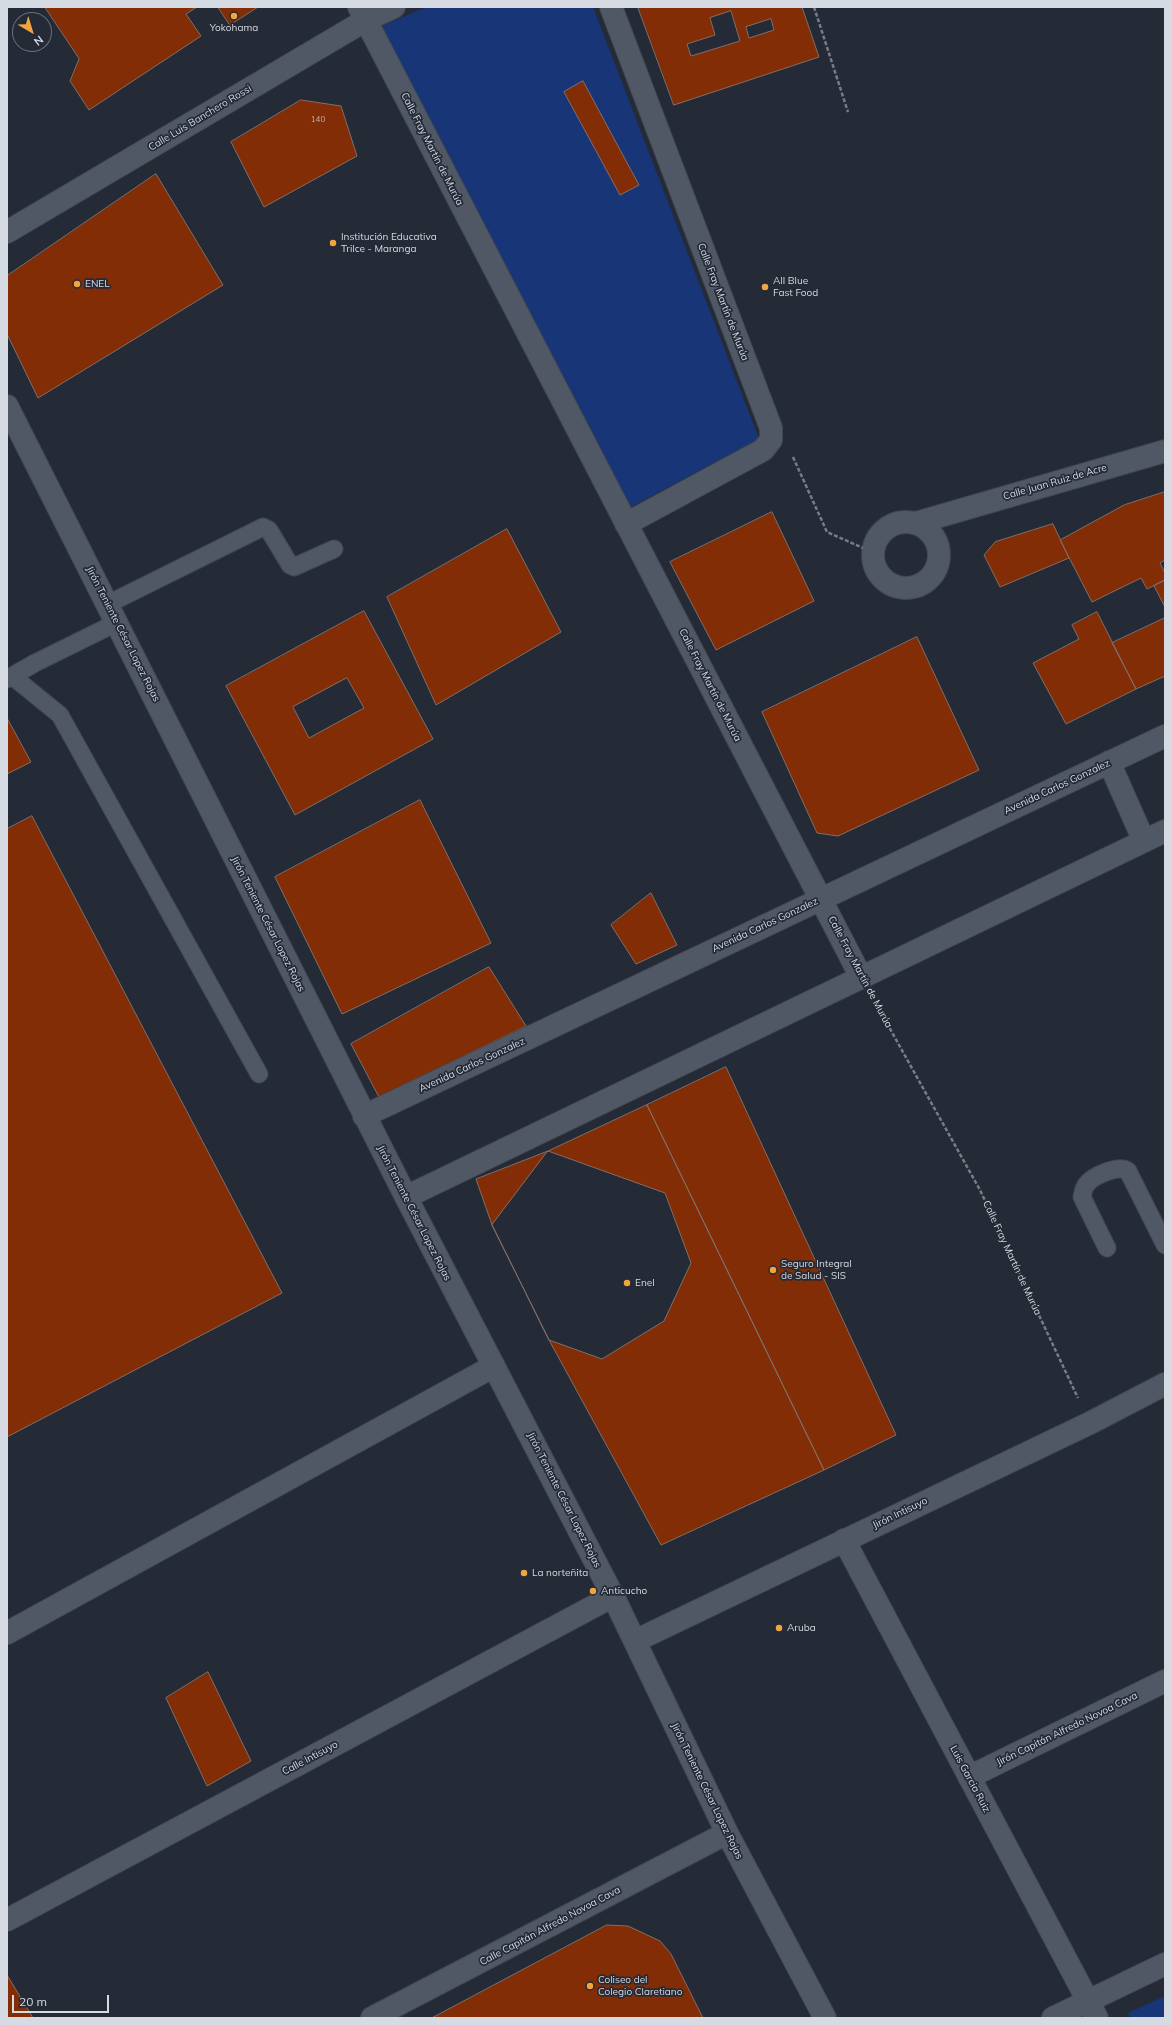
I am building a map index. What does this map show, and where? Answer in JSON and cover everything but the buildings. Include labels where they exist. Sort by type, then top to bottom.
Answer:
[{"type":"street","name":"Calle Luis Banchero Rossi","points":[[7,232],[362,13],[394,7]]},
{"type":"street","name":"Calle Fray Martín de Murúa","points":[[611,7],[771,428],[772,440]]},
{"type":"street","name":"Calle Fray Martín de Murúa","points":[[362,13],[861,977]]},
{"type":"street","name":"Jirón Teniente César Lopez Rojas","points":[[7,406],[118,622],[364,1116],[613,1596],[727,1833],[825,2018]]},
{"type":"street","points":[[626,524],[763,450],[772,440]]},
{"type":"street","name":"Calle Juan Ruiz de Acre","points":[[916,523],[1165,451]]},
{"type":"street","points":[[937,544],[940,526],[946,514]]},
{"type":"street","points":[[904,521],[916,523],[927,529],[935,538],[939,562],[934,573],[925,582],[914,587],[902,588],[883,580],[873,562],[872,552],[875,542],[882,532],[892,524],[904,521]]},
{"type":"street","name":"Avenida Carlos Gonzalez","points":[[364,1116],[1165,736]]},
{"type":"street","points":[[1109,762],[1144,841]]},
{"type":"street","points":[[406,1197],[1165,831]]},
{"type":"street","points":[[7,1633],[494,1366]]},
{"type":"street","name":"Jirón Intisuyo","points":[[635,1641],[1090,1423],[1165,1384]]},
{"type":"street","name":"Luis Garcia Ruiz","points":[[844,1540],[1092,2010]]},
{"type":"street","name":"Calle Intisuyo","points":[[7,1920],[613,1596]]},
{"type":"street","name":"Jirón Capitán Alfredo Novoa Cava","points":[[969,1777],[1165,1681]]},
{"type":"street","name":"Calle Capitán Alfredo Novoa Cava","points":[[372,2018],[727,1833]]},
{"type":"street","points":[[1053,2018],[1092,2010],[1165,1964]]},
{"type":"lane","points":[[108,604],[263,527],[269,530],[290,565],[294,567],[334,549]]},
{"type":"lane","points":[[118,622],[10,678],[60,715],[259,1074]]},
{"type":"lane","points":[[1107,1248],[1082,1197],[1083,1190],[1089,1181],[1108,1170],[1120,1167],[1128,1171],[1165,1245]]},
{"type":"path","points":[[814,7],[848,112]]},
{"type":"path","points":[[772,440],[789,449],[828,532],[872,552]]},
{"type":"path","name":"Calle Fray Martín de Murúa","points":[[861,977],[980,1190],[1090,1423]]},
{"type":"shaded area","points":[[426,7],[593,7],[759,439],[629,508],[380,27]]},
{"type":"shaded area","points":[[1165,1996],[1165,2018],[1131,2018],[1128,2013]]},
{"type":"place","name":"Yokohama","points":[[234,16]]},
{"type":"place","name":"Institución Educativa Trilce - Maranga","points":[[333,243]]},
{"type":"place","name":"ENEL","points":[[77,284]]},
{"type":"place","name":"All Blue Fast Food","points":[[765,287]]},
{"type":"place","name":"Seguro Integral de Salud - SIS","points":[[773,1270]]},
{"type":"place","name":"Enel","points":[[627,1283]]},
{"type":"place","name":"La norteñita","points":[[524,1573]]},
{"type":"place","name":"Anticucho","points":[[593,1591]]},
{"type":"place","name":"Aruba","points":[[779,1628]]},
{"type":"place","name":"Coliseo del Colegio Claretiano","points":[[590,1986]]}]
